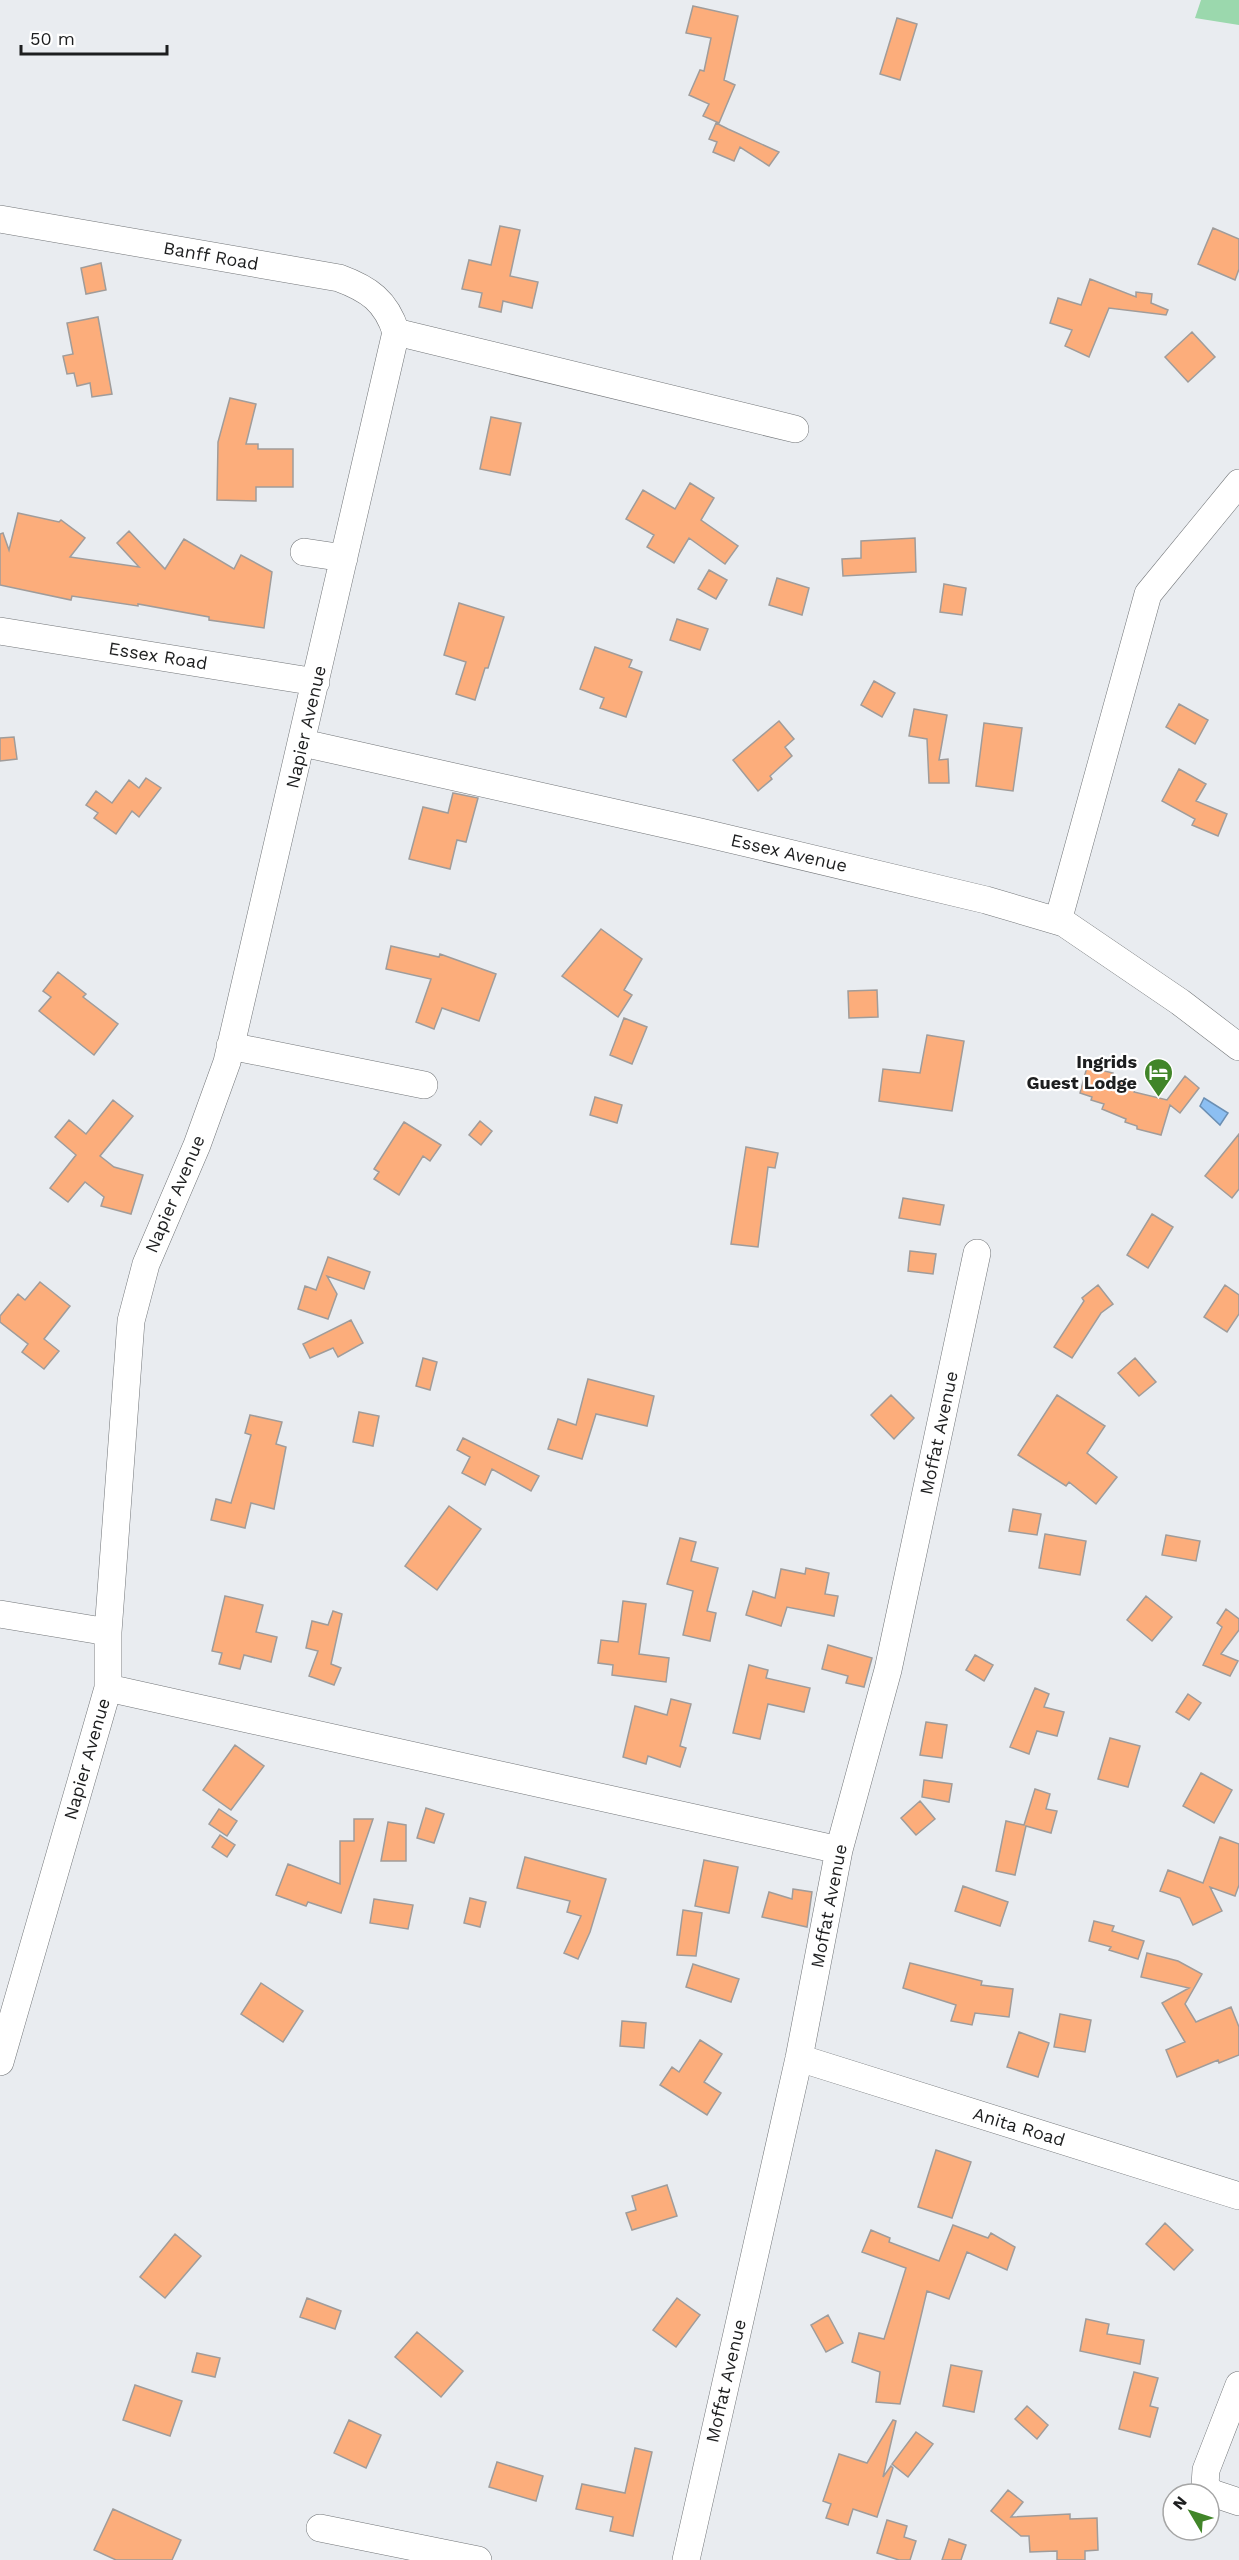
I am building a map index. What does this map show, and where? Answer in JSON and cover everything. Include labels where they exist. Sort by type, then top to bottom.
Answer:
[{"type":"street","name":"Banff Road","points":[[0,219],[339,278],[374,294],[388,312],[396,332]]},
{"type":"street","points":[[396,332],[795,429]]},
{"type":"street","name":"Napier Avenue","points":[[0,2062],[108,1688],[108,1632],[131,1321],[146,1264],[197,1144],[230,1046],[303,743],[396,332]]},
{"type":"street","points":[[1058,921],[1148,594],[1239,483]]},
{"type":"street","points":[[304,552],[344,558]]},
{"type":"street","name":"Essex Road","points":[[0,631],[316,682]]},
{"type":"street","name":"Essex Avenue","points":[[303,743],[712,834],[986,900],[1058,921],[1144,976],[1239,1047]]},
{"type":"street","points":[[230,1046],[424,1085]]},
{"type":"street","name":"Moffat Avenue","points":[[686,2560],[799,2058],[839,1850],[888,1670],[977,1253]]},
{"type":"street","points":[[0,1614],[108,1632]]},
{"type":"street","points":[[108,1688],[839,1850]]},
{"type":"street","name":"Anita Road","points":[[799,2058],[1239,2196]]},
{"type":"street","points":[[1239,2385],[1206,2470],[1205,2485],[1212,2493],[1239,2502]]},
{"type":"street","points":[[320,2528],[478,2560]]},
{"type":"green space","points":[[1201,0],[1239,0],[1239,25],[1195,18]]},
{"type":"water","points":[[1204,1098],[1228,1113],[1220,1125],[1200,1106]]},
{"type":"building","points":[[693,6],[738,16],[724,80],[735,85],[719,123],[703,116],[709,104],[689,95],[700,70],[704,71],[711,38],[686,33]]},
{"type":"building","points":[[897,18],[917,24],[900,80],[880,74]]},
{"type":"building","points":[[716,123],[779,152],[769,166],[740,147],[734,161],[713,152],[717,142],[709,139]]},
{"type":"building","points":[[500,226],[520,230],[510,276],[538,282],[532,308],[503,301],[501,312],[479,307],[482,293],[462,289],[469,260],[491,265]]},
{"type":"building","points":[[1213,228],[1239,239],[1239,269],[1235,280],[1198,264]]},
{"type":"building","points":[[101,263],[106,290],[86,294],[81,268]]},
{"type":"building","points":[[1090,279],[1136,297],[1136,292],[1152,294],[1151,303],[1168,310],[1166,315],[1109,308],[1089,357],[1065,346],[1072,330],[1050,323],[1058,298],[1081,305]]},
{"type":"building","points":[[98,317],[112,394],[92,397],[90,383],[77,386],[74,373],[67,374],[63,356],[73,354],[67,323]]},
{"type":"building","points":[[1192,332],[1215,357],[1188,382],[1165,357]]},
{"type":"building","points":[[230,398],[256,404],[246,444],[258,444],[258,449],[293,449],[293,487],[256,487],[256,501],[217,500],[218,442]]},
{"type":"building","points":[[491,417],[521,423],[510,475],[480,469]]},
{"type":"building","points":[[690,483],[714,498],[701,520],[738,546],[725,564],[689,538],[674,563],[647,547],[654,535],[626,519],[643,490],[675,509]]},
{"type":"building","points":[[18,513],[59,522],[61,520],[85,538],[70,557],[139,567],[117,543],[129,531],[165,569],[184,539],[234,569],[241,555],[272,572],[264,628],[209,620],[209,617],[138,604],[138,606],[72,596],[71,600],[0,585],[0,534],[3,533],[9,550]]},
{"type":"building","points":[[915,538],[916,572],[843,576],[842,559],[861,558],[861,541]]},
{"type":"building","points":[[709,570],[727,580],[716,599],[698,589]]},
{"type":"building","points":[[777,578],[809,588],[802,615],[769,605]]},
{"type":"building","points":[[944,584],[966,588],[962,615],[940,612]]},
{"type":"building","points":[[459,603],[504,617],[475,700],[456,694],[466,662],[444,655]]},
{"type":"building","points":[[677,619],[708,629],[700,650],[670,640]]},
{"type":"building","points":[[595,647],[632,660],[629,667],[642,672],[626,717],[600,708],[604,698],[580,689]]},
{"type":"building","points":[[874,681],[895,693],[882,717],[861,705]]},
{"type":"building","points":[[1179,704],[1208,720],[1195,744],[1166,727]]},
{"type":"building","points":[[914,709],[947,715],[939,760],[948,759],[949,783],[929,783],[927,739],[909,736]]},
{"type":"building","points":[[779,721],[794,739],[785,747],[792,756],[770,776],[772,779],[758,791],[733,760]]},
{"type":"building","points":[[984,723],[1022,728],[1013,791],[976,786]]},
{"type":"building","points":[[14,737],[17,759],[0,761],[0,738]]},
{"type":"building","points":[[1179,769],[1206,784],[1196,801],[1227,814],[1218,836],[1192,825],[1195,819],[1162,801]]},
{"type":"building","points":[[146,778],[161,788],[139,817],[132,811],[116,834],[94,818],[98,813],[86,805],[96,791],[112,803],[129,780],[139,788]]},
{"type":"building","points":[[453,793],[478,798],[466,842],[457,840],[450,869],[409,859],[423,807],[448,813]]},
{"type":"building","points":[[601,929],[642,959],[624,990],[632,995],[618,1017],[562,976]]},
{"type":"building","points":[[391,946],[439,957],[440,954],[496,974],[479,1021],[442,1008],[434,1029],[416,1022],[431,979],[386,969]]},
{"type":"building","points":[[58,972],[86,994],[83,997],[118,1024],[94,1055],[39,1011],[51,997],[43,991]]},
{"type":"building","points":[[877,990],[878,1017],[849,1018],[848,991]]},
{"type":"building","points":[[624,1018],[647,1027],[632,1064],[610,1055]]},
{"type":"building","points":[[927,1035],[964,1041],[952,1111],[879,1101],[883,1069],[920,1073]]},
{"type":"building","points":[[1087,1067],[1113,1073],[1111,1079],[1135,1088],[1134,1092],[1167,1100],[1185,1076],[1199,1088],[1180,1113],[1170,1105],[1161,1135],[1137,1129],[1137,1126],[1125,1122],[1126,1119],[1102,1109],[1104,1104],[1080,1093]]},
{"type":"building","points":[[595,1097],[622,1105],[617,1123],[590,1115]]},
{"type":"building","points":[[113,1100],[133,1116],[100,1156],[114,1167],[143,1175],[131,1214],[101,1206],[104,1197],[85,1182],[68,1202],[50,1188],[76,1155],[55,1137],[69,1120],[86,1134]]},
{"type":"building","points":[[480,1121],[492,1131],[481,1145],[469,1135]]},
{"type":"building","points":[[404,1122],[441,1145],[430,1161],[423,1156],[399,1195],[374,1179],[379,1172],[374,1169]]},
{"type":"building","points":[[1239,1134],[1239,1189],[1232,1198],[1205,1176]]},
{"type":"building","points":[[746,1147],[778,1153],[775,1168],[768,1167],[758,1247],[731,1244]]},
{"type":"building","points":[[903,1198],[944,1205],[940,1225],[899,1218]]},
{"type":"building","points":[[1152,1214],[1173,1227],[1148,1268],[1127,1255]]},
{"type":"building","points":[[910,1251],[936,1254],[933,1274],[908,1271]]},
{"type":"building","points":[[328,1257],[370,1272],[364,1289],[327,1276],[337,1294],[328,1319],[298,1309],[305,1286],[316,1290]]},
{"type":"building","points":[[40,1282],[70,1306],[44,1339],[59,1351],[44,1369],[22,1352],[28,1344],[0,1322],[0,1316],[18,1294],[25,1300]]},
{"type":"building","points":[[1098,1285],[1113,1304],[1101,1313],[1072,1358],[1054,1347],[1084,1301],[1082,1298]]},
{"type":"building","points":[[1225,1285],[1239,1295],[1239,1314],[1227,1332],[1204,1317]]},
{"type":"building","points":[[351,1320],[363,1343],[338,1357],[333,1348],[310,1358],[303,1344]]},
{"type":"building","points":[[423,1358],[437,1362],[430,1390],[416,1386]]},
{"type":"building","points":[[1135,1358],[1156,1382],[1139,1396],[1118,1373]]},
{"type":"building","points":[[588,1379],[654,1396],[647,1426],[596,1414],[582,1459],[548,1449],[558,1419],[576,1425]]},
{"type":"building","points":[[891,1395],[914,1418],[894,1439],[871,1415]]},
{"type":"building","points":[[1057,1395],[1105,1426],[1087,1453],[1117,1477],[1096,1504],[1069,1482],[1066,1486],[1018,1455]]},
{"type":"building","points":[[359,1412],[379,1416],[373,1446],[353,1442]]},
{"type":"building","points":[[250,1415],[282,1422],[276,1444],[286,1447],[274,1509],[251,1503],[245,1528],[211,1520],[216,1499],[231,1503],[251,1435],[245,1433]]},
{"type":"building","points":[[463,1438],[539,1476],[531,1491],[492,1469],[485,1485],[462,1473],[470,1457],[457,1450]]},
{"type":"building","points":[[449,1506],[481,1529],[437,1590],[405,1566]]},
{"type":"building","points":[[1013,1509],[1041,1514],[1037,1535],[1009,1531]]},
{"type":"building","points":[[1045,1534],[1086,1541],[1080,1575],[1039,1568]]},
{"type":"building","points":[[1166,1535],[1200,1541],[1196,1561],[1162,1555]]},
{"type":"building","points":[[680,1538],[696,1542],[691,1561],[718,1568],[707,1611],[716,1613],[710,1641],[683,1635],[693,1591],[667,1584]]},
{"type":"building","points":[[806,1568],[829,1573],[825,1594],[838,1596],[834,1616],[787,1607],[781,1626],[746,1615],[753,1591],[775,1598],[781,1569],[805,1574]]},
{"type":"building","points":[[225,1596],[263,1605],[256,1632],[277,1637],[271,1662],[244,1655],[240,1669],[219,1664],[222,1653],[212,1651]]},
{"type":"building","points":[[1146,1596],[1172,1617],[1152,1641],[1127,1620]]},
{"type":"building","points":[[623,1601],[646,1604],[639,1654],[669,1658],[666,1682],[612,1675],[613,1665],[598,1663],[601,1640],[618,1642]]},
{"type":"building","points":[[1226,1609],[1239,1619],[1239,1630],[1221,1654],[1238,1661],[1230,1676],[1203,1665],[1222,1627],[1217,1623]]},
{"type":"building","points":[[333,1611],[342,1614],[331,1664],[341,1668],[334,1685],[309,1676],[318,1651],[306,1648],[312,1621],[328,1625]]},
{"type":"building","points":[[828,1645],[872,1658],[864,1687],[846,1683],[848,1676],[822,1669]]},
{"type":"building","points":[[975,1655],[993,1665],[984,1681],[966,1670]]},
{"type":"building","points":[[749,1665],[768,1670],[766,1678],[810,1688],[804,1712],[768,1704],[760,1739],[733,1733]]},
{"type":"building","points":[[1035,1688],[1049,1694],[1044,1707],[1064,1712],[1057,1736],[1037,1731],[1029,1754],[1010,1747]]},
{"type":"building","points":[[1188,1694],[1201,1703],[1189,1720],[1176,1712]]},
{"type":"building","points":[[671,1699],[691,1704],[680,1746],[686,1748],[680,1767],[648,1756],[646,1764],[623,1757],[635,1706],[667,1715]]},
{"type":"building","points":[[926,1722],[947,1725],[942,1758],[920,1755]]},
{"type":"building","points":[[1110,1738],[1140,1746],[1128,1787],[1098,1779]]},
{"type":"building","points":[[235,1745],[264,1766],[231,1810],[203,1790]]},
{"type":"building","points":[[1201,1773],[1232,1790],[1214,1823],[1183,1806]]},
{"type":"building","points":[[924,1780],[952,1784],[949,1802],[922,1797]]},
{"type":"building","points":[[1035,1789],[1050,1794],[1046,1809],[1057,1811],[1051,1833],[1026,1826],[1015,1875],[996,1871],[1006,1821],[1024,1825]]},
{"type":"building","points":[[920,1801],[935,1819],[916,1835],[901,1818]]},
{"type":"building","points":[[426,1808],[444,1814],[434,1843],[417,1838]]},
{"type":"building","points":[[219,1809],[237,1821],[227,1836],[209,1824]]},
{"type":"building","points":[[354,1819],[373,1819],[341,1913],[308,1902],[306,1906],[276,1895],[288,1864],[340,1884],[340,1841],[354,1841]]},
{"type":"building","points":[[388,1822],[406,1825],[406,1861],[381,1861]]},
{"type":"building","points":[[220,1835],[235,1845],[227,1857],[212,1847]]},
{"type":"building","points":[[1220,1837],[1239,1844],[1239,1885],[1235,1896],[1210,1887],[1222,1911],[1193,1925],[1180,1898],[1160,1891],[1168,1870],[1203,1883]]},
{"type":"building","points":[[525,1857],[606,1879],[590,1932],[578,1959],[564,1953],[581,1916],[567,1912],[570,1901],[517,1888]]},
{"type":"building","points":[[704,1860],[738,1867],[729,1913],[695,1906]]},
{"type":"building","points":[[963,1886],[1008,1902],[1000,1926],[955,1911]]},
{"type":"building","points":[[793,1889],[812,1892],[807,1927],[762,1917],[769,1892],[792,1899]]},
{"type":"building","points":[[470,1898],[486,1902],[480,1927],[464,1923]]},
{"type":"building","points":[[374,1899],[413,1905],[408,1929],[370,1923]]},
{"type":"building","points":[[683,1910],[702,1913],[696,1956],[677,1955]]},
{"type":"building","points":[[1094,1921],[1114,1926],[1112,1931],[1144,1941],[1138,1959],[1109,1950],[1111,1947],[1089,1941]]},
{"type":"building","points":[[1147,1953],[1178,1961],[1202,1974],[1185,2004],[1196,2022],[1231,2007],[1239,2027],[1239,2055],[1219,2063],[1218,2060],[1177,2077],[1166,2050],[1185,2042],[1162,2003],[1189,1988],[1141,1977]]},
{"type":"building","points":[[910,1963],[982,1981],[981,1985],[1013,1989],[1009,2017],[975,2013],[972,2025],[951,2021],[956,2005],[903,1988]]},
{"type":"building","points":[[693,1964],[739,1979],[731,2002],[686,1987]]},
{"type":"building","points":[[261,1983],[303,2011],[283,2042],[241,2014]]},
{"type":"building","points":[[1060,2014],[1091,2020],[1085,2052],[1054,2047]]},
{"type":"building","points":[[622,2021],[646,2023],[644,2048],[620,2046]]},
{"type":"building","points":[[1019,2032],[1049,2043],[1038,2077],[1007,2067]]},
{"type":"building","points":[[700,2040],[722,2054],[704,2082],[721,2093],[707,2115],[660,2085],[672,2067],[679,2072]]},
{"type":"building","points":[[936,2150],[971,2162],[952,2218],[918,2207]]},
{"type":"building","points":[[667,2185],[677,2216],[632,2230],[626,2213],[636,2210],[632,2196]]},
{"type":"building","points":[[1165,2223],[1193,2250],[1174,2270],[1146,2244]]},
{"type":"building","points":[[953,2225],[988,2238],[991,2233],[1015,2247],[1007,2270],[967,2252],[949,2299],[927,2291],[900,2404],[876,2402],[880,2372],[852,2362],[859,2333],[884,2339],[906,2268],[862,2252],[871,2230],[890,2238],[889,2242],[939,2261]]},
{"type":"building","points":[[175,2234],[201,2256],[165,2298],[140,2277]]},
{"type":"building","points":[[307,2298],[341,2311],[335,2329],[300,2317]]},
{"type":"building","points":[[677,2298],[700,2315],[676,2347],[653,2330]]},
{"type":"building","points":[[828,2315],[843,2343],[826,2352],[811,2325]]},
{"type":"building","points":[[1086,2319],[1109,2324],[1107,2334],[1144,2340],[1140,2364],[1080,2351]]},
{"type":"building","points":[[417,2332],[463,2371],[441,2397],[395,2357]]},
{"type":"building","points":[[197,2353],[220,2358],[215,2377],[192,2372]]},
{"type":"building","points":[[951,2365],[982,2371],[974,2412],[943,2406]]},
{"type":"building","points":[[1134,2372],[1158,2378],[1150,2406],[1158,2408],[1150,2437],[1119,2429]]},
{"type":"building","points":[[135,2385],[182,2401],[170,2436],[123,2420]]},
{"type":"building","points":[[1027,2406],[1048,2425],[1037,2439],[1015,2419]]},
{"type":"building","points":[[349,2420],[381,2435],[366,2468],[334,2453]]},
{"type":"building","points":[[893,2420],[896,2421],[883,2477],[891,2466],[893,2468],[877,2517],[853,2509],[848,2525],[826,2518],[831,2504],[823,2501],[839,2454],[867,2463]]},
{"type":"building","points":[[916,2432],[933,2444],[908,2477],[892,2464]]},
{"type":"building","points":[[635,2448],[652,2452],[633,2536],[610,2531],[613,2517],[576,2509],[582,2484],[625,2493]]},
{"type":"building","points":[[497,2462],[543,2476],[536,2501],[489,2487]]},
{"type":"building","points":[[1008,2490],[1023,2502],[1011,2517],[1070,2514],[1070,2519],[1097,2518],[1098,2550],[1085,2551],[1085,2560],[1057,2560],[1057,2551],[1030,2552],[1029,2536],[1021,2536],[991,2511]]},
{"type":"building","points":[[113,2509],[181,2540],[172,2560],[116,2560],[94,2550]]},
{"type":"building","points":[[887,2520],[907,2526],[904,2537],[916,2541],[910,2560],[899,2560],[877,2553]]},
{"type":"building","points":[[949,2539],[966,2545],[961,2560],[942,2560]]},
{"type":"place","name":"Ingrids Guest Lodge","points":[[1158,1098]]}]
